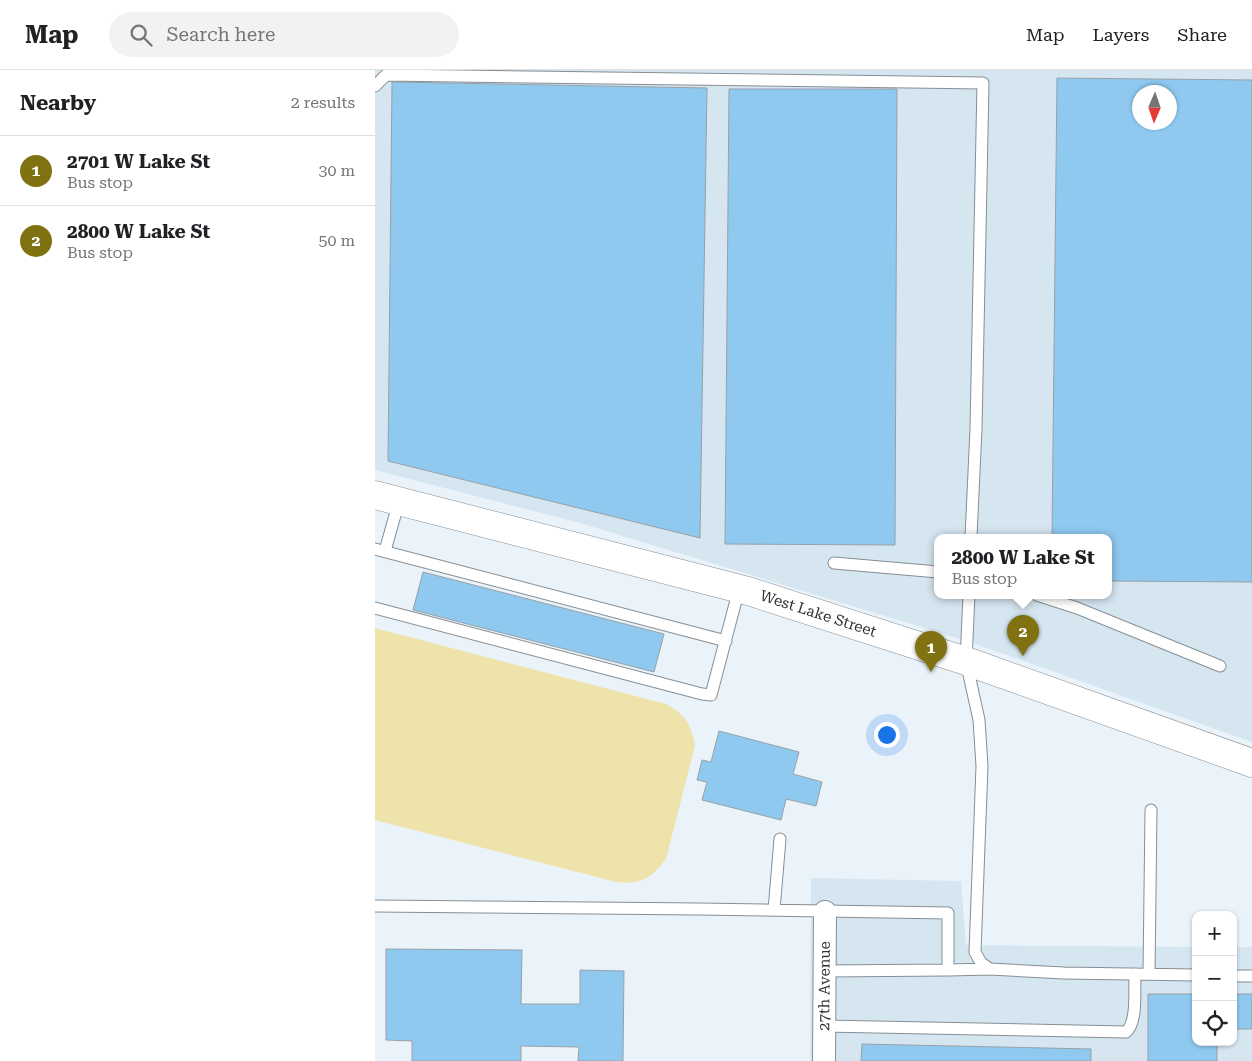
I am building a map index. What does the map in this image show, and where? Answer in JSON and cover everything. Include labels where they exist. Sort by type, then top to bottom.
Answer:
[{"type":"main road","name":"West Lake Street","points":[[387,498],[739,589],[966,661],[1252,764]]},
{"type":"street","name":"27th Avenue","points":[[824,1061],[825,912]]},
{"type":"lane","points":[[375,86],[386,74],[983,83],[976,428],[971,534]]},
{"type":"lane","points":[[387,498],[380,550],[726,641]]},
{"type":"lane","points":[[834,563],[934,572]]},
{"type":"lane","points":[[375,608],[711,695],[739,589]]},
{"type":"lane","points":[[969,599],[966,661],[979,720],[982,766],[975,952],[981,963],[990,969]]},
{"type":"lane","points":[[1049,599],[1077,608],[1220,666]]},
{"type":"lane","points":[[1149,974],[1151,810]]},
{"type":"lane","points":[[774,910],[781,840]]},
{"type":"lane","points":[[375,906],[948,913],[948,970]]},
{"type":"lane","points":[[825,971],[990,969],[1064,973],[1192,975]]},
{"type":"lane","points":[[824,1026],[1126,1032],[1131,1028],[1134,1014],[1135,974]]},
{"type":"lane","points":[[1237,976],[1252,976]]},
{"type":"shaded area","points":[[375,70],[1252,70],[1252,742],[967,641],[580,523],[375,470]]},
{"type":"shaded area","points":[[375,628],[666,704],[683,716],[692,732],[695,746],[666,859],[661,866],[644,879],[624,883],[616,882],[375,820]]},
{"type":"shaded area","points":[[811,878],[961,881],[966,945],[1192,947],[1192,1046],[1237,1046],[1237,947],[1252,947],[1252,1061],[810,1061]]},
{"type":"building","points":[[1057,78],[1252,80],[1252,582],[1112,581],[1112,534],[1052,534]]},
{"type":"building","points":[[392,82],[707,88],[700,538],[388,461]]},
{"type":"building","points":[[729,89],[897,89],[895,545],[725,544]]},
{"type":"building","points":[[423,572],[664,634],[654,672],[413,610]]},
{"type":"building","points":[[719,731],[799,752],[793,774],[822,782],[816,806],[786,799],[781,820],[702,800],[707,782],[697,780],[702,760],[711,762]]},
{"type":"building","points":[[386,949],[522,950],[521,1004],[580,1004],[580,970],[624,971],[623,1061],[578,1061],[579,1047],[521,1046],[521,1061],[412,1061],[412,1041],[386,1040]]},
{"type":"building","points":[[1148,994],[1192,994],[1192,1046],[1217,1046],[1217,1061],[1148,1061]]},
{"type":"building","points":[[1237,994],[1252,994],[1252,1029],[1237,1029]]},
{"type":"building","points":[[862,1044],[1091,1049],[1091,1061],[861,1061]]},
{"type":"place","name":"2800 W Lake St","points":[[1023,656]]},
{"type":"place","name":"2701 W Lake St","points":[[931,672]]}]
